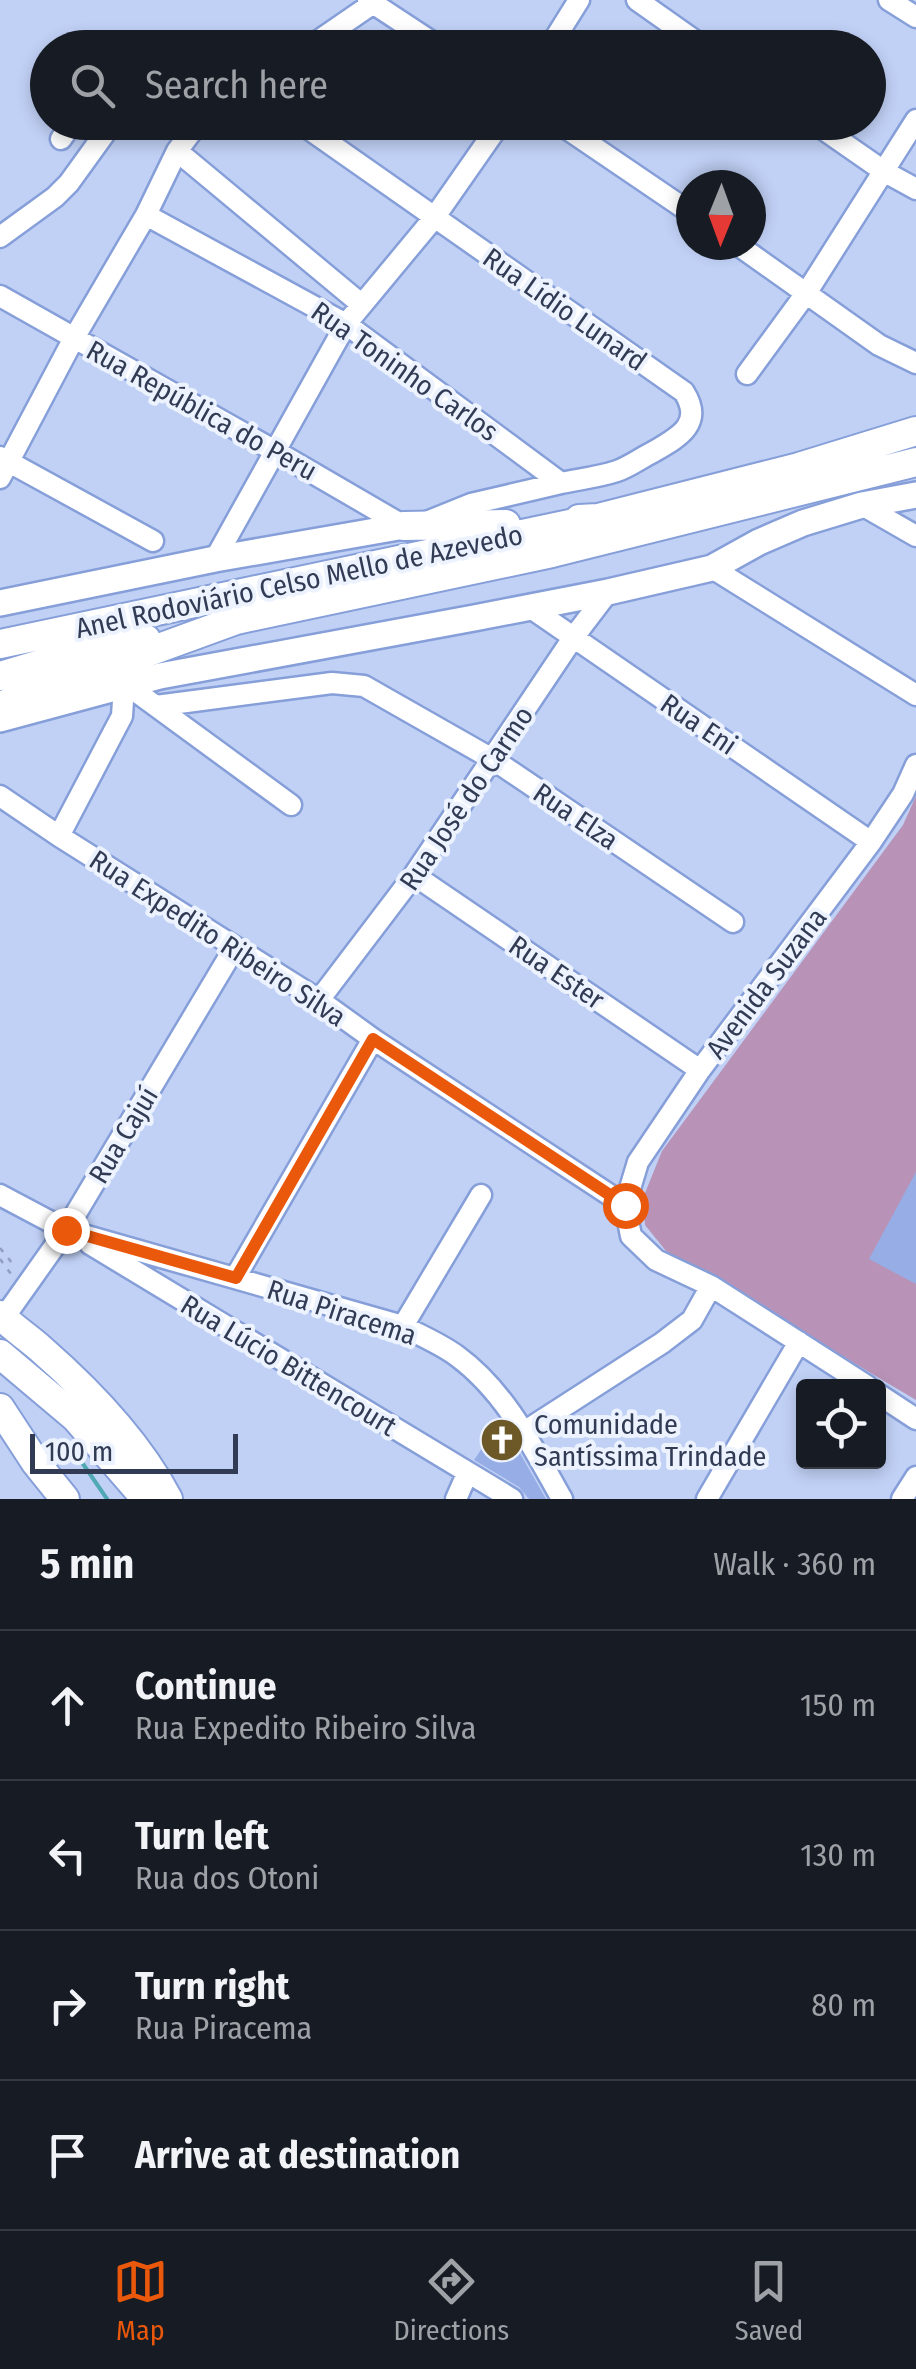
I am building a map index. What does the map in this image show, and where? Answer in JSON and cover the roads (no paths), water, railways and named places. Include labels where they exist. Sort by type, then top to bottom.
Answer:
[{"type":"highway","points":[[410,526],[598,518],[799,467],[916,431]]},
{"type":"highway","points":[[0,706],[236,620],[552,553],[916,462]]},
{"type":"highway","name":"Anel Rodoviário Celso Mello de Azevedo","points":[[0,644],[598,518]]},
{"type":"highway","name":"Anel Rodoviário Celso Mello de Azevedo","points":[[0,676],[71,655],[236,620]]},
{"type":"highway","points":[[0,1354],[76,1418],[153,1498],[161,1486],[113,1419],[2,1317]]},
{"type":"highway","points":[[0,1408],[36,1464],[65,1499]]},
{"type":"highway","points":[[0,1438],[36,1464]]},
{"type":"main road","points":[[0,719],[160,676],[608,592],[712,568],[803,523],[862,505],[916,495]]},
{"type":"main road","name":"Anel Rodoviário Celso Mello de Azevedo","points":[[0,603],[215,559],[410,526]]},
{"type":"street","points":[[560,30],[579,0]]},
{"type":"street","points":[[636,0],[679,30]]},
{"type":"street","points":[[889,0],[916,17]]},
{"type":"street","points":[[332,30],[370,2],[413,30]]},
{"type":"street","points":[[747,374],[807,292],[916,120]]},
{"type":"street","points":[[0,237],[55,197],[100,140]]},
{"type":"street","points":[[153,540],[3,466],[185,140]]},
{"type":"street","name":"Rua Lídio Lunard","points":[[325,140],[684,392],[692,405],[686,429],[620,470],[558,480],[410,526]]},
{"type":"street","points":[[215,559],[346,324],[434,218],[488,140]]},
{"type":"street","points":[[584,140],[676,203]]},
{"type":"street","points":[[839,140],[916,190]]},
{"type":"street","points":[[176,151],[360,304]]},
{"type":"street","name":"Rua Toninho Carlos","points":[[146,215],[346,324],[558,480]]},
{"type":"street","points":[[760,260],[879,345],[916,363]]},
{"type":"street","name":"Rua República do Peru","points":[[0,296],[410,526]]},
{"type":"street","points":[[862,505],[916,536]]},
{"type":"street","points":[[712,568],[916,695]]},
{"type":"street","name":"Rua José do Carmo","points":[[319,1000],[414,875],[608,592]]},
{"type":"street","name":"Rua Eni","points":[[528,606],[871,842]]},
{"type":"street","name":"Rua Elza","points":[[156,706],[332,683],[364,686],[494,760],[734,922]]},
{"type":"street","points":[[59,836],[122,716],[124,686],[291,804]]},
{"type":"street","name":"Avenida Suzana","points":[[625,1205],[638,1162],[700,1070],[871,842],[904,794],[916,765]]},
{"type":"street","name":"Rua Expedito Ribeiro Silva","points":[[0,796],[319,1000],[625,1205]]},
{"type":"street","name":"Rua Ester","points":[[414,875],[700,1070]]},
{"type":"street","name":"Rua Cajuí","points":[[2,1317],[66,1230],[235,947]]},
{"type":"street","points":[[236,1278],[373,1039]]},
{"type":"street","name":"Rua Piracema","points":[[0,1195],[66,1230],[403,1326],[457,1356],[486,1381],[524,1432],[562,1499]]},
{"type":"street","points":[[403,1326],[481,1196]]},
{"type":"street","points":[[625,1205],[631,1236],[656,1260],[711,1286],[856,1379]]},
{"type":"street","name":"Rua Lúcio Bittencourt","points":[[66,1230],[512,1499]]},
{"type":"street","points":[[524,1432],[692,1320],[711,1286]]},
{"type":"street","points":[[708,1499],[799,1342]]},
{"type":"street","points":[[886,1399],[916,1418]]},
{"type":"street","points":[[456,1499],[467,1474]]},
{"type":"street","points":[[902,1499],[916,1478]]},
{"type":"waterway","points":[[81,1461],[107,1499]]},
{"type":"place","name":"Comunidade Santíssima Trindade","points":[[502,1440]]}]
